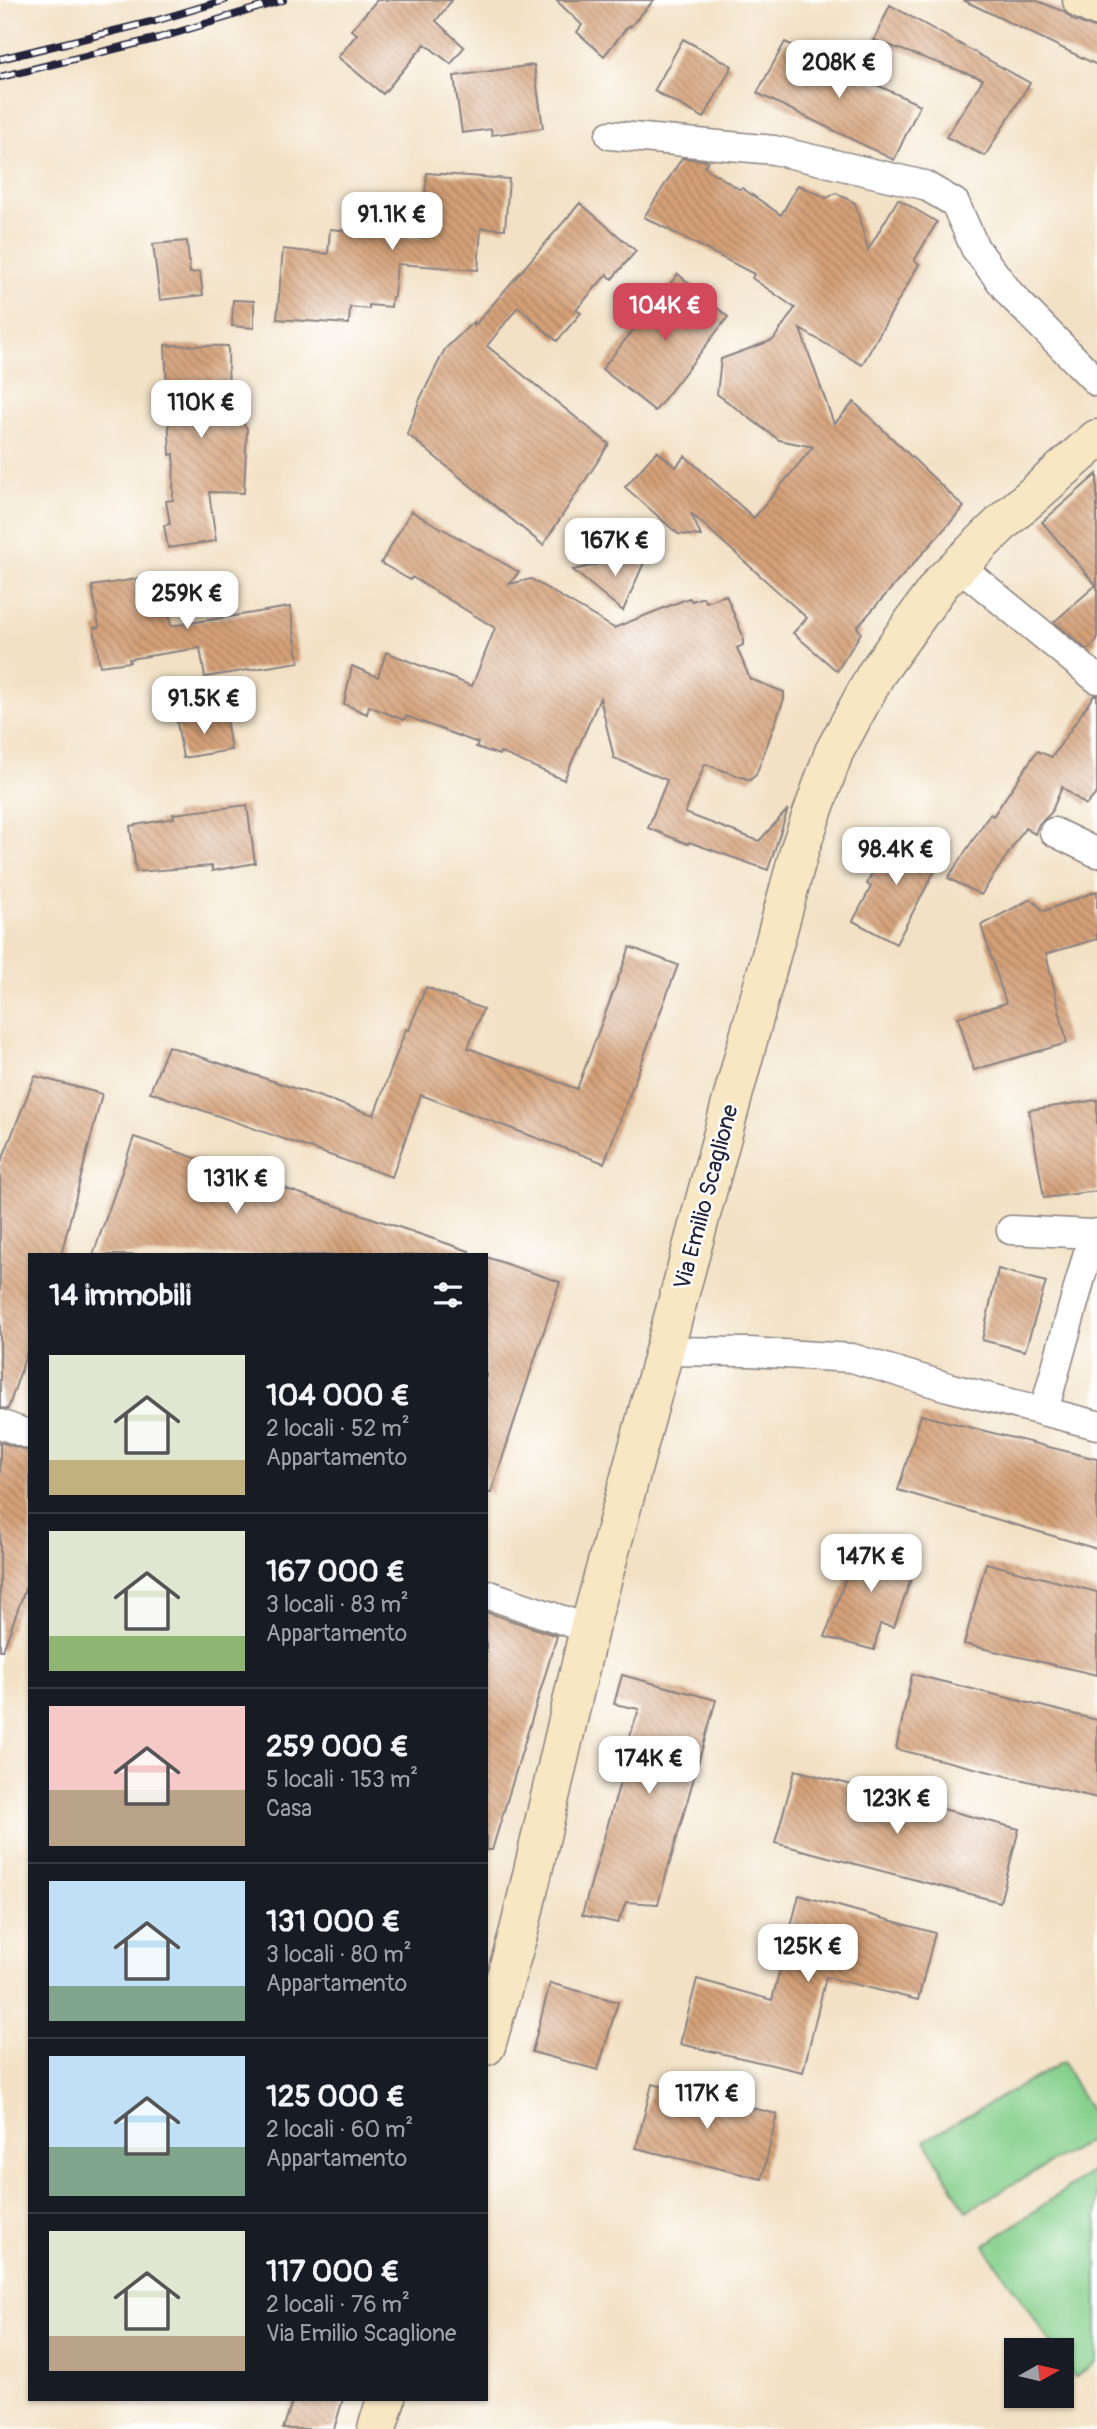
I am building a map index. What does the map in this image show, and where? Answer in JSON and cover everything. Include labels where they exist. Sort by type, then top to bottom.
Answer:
[{"type":"main road","points":[[1082,0],[1097,7]]},
{"type":"main road","name":"Via Emilio Scaglione","points":[[488,2039],[519,1931],[589,1629],[800,848],[834,752],[876,674],[941,583],[1005,520],[1097,439]]},
{"type":"main road","points":[[377,2429],[385,2401]]},
{"type":"street","points":[[610,135],[774,150],[924,185],[955,203],[975,248],[1011,295],[1097,382]]},
{"type":"street","points":[[958,566],[1097,679]]},
{"type":"street","points":[[1055,832],[1097,853]]},
{"type":"street","points":[[1011,1230],[1095,1234],[1044,1410]]},
{"type":"street","points":[[664,1351],[749,1352],[852,1358],[948,1387],[1097,1425]]},
{"type":"street","points":[[0,1424],[28,1433]]},
{"type":"street","points":[[488,1595],[589,1629]]},
{"type":"green space","points":[[1063,2062],[1097,2123],[1097,2136],[966,2211],[925,2140]]},
{"type":"green space","points":[[1097,2168],[1097,2362],[1075,2377],[1074,2338],[1048,2338],[984,2246]]},
{"type":"building","points":[[377,0],[452,0],[436,21],[464,47],[451,64],[425,44],[383,94],[338,57],[357,34],[351,30]]},
{"type":"building","points":[[556,0],[654,0],[604,56],[577,32],[582,25]]},
{"type":"building","points":[[963,0],[1035,0],[1063,11],[1073,20],[1097,29],[1097,65]]},
{"type":"building","points":[[890,5],[1030,83],[985,156],[946,137],[983,79],[874,40]]},
{"type":"building","points":[[683,39],[732,66],[704,118],[654,91]]},
{"type":"building","points":[[785,42],[920,105],[894,160],[757,93]]},
{"type":"building","points":[[534,65],[543,128],[492,135],[491,129],[462,133],[454,76]]},
{"type":"building","points":[[682,158],[708,161],[704,167],[739,189],[742,188],[781,215],[798,185],[827,198],[836,193],[855,203],[868,250],[898,199],[937,222],[914,261],[919,264],[862,365],[800,329],[834,424],[854,402],[964,507],[857,627],[861,633],[837,671],[793,633],[807,618],[691,513],[701,536],[678,534],[625,487],[657,451],[676,467],[685,456],[754,518],[813,447],[779,440],[717,394],[721,359],[773,340],[795,308],[752,278],[754,274],[644,217]]},
{"type":"building","points":[[427,173],[509,179],[505,229],[481,228],[478,270],[397,264],[391,307],[350,307],[349,324],[277,319],[283,249],[328,254],[330,229],[371,233],[371,236],[421,238]]},
{"type":"building","points":[[580,203],[636,251],[612,279],[607,274],[576,310],[581,313],[557,341],[518,307],[487,346],[609,444],[543,545],[407,434],[420,399],[445,349],[474,321],[474,326]]},
{"type":"building","points":[[187,241],[190,273],[200,272],[203,295],[160,300],[153,244]]},
{"type":"building","points":[[678,274],[728,317],[655,411],[602,369]]},
{"type":"building","points":[[233,300],[254,301],[254,328],[232,326]]},
{"type":"building","points":[[165,345],[228,346],[229,409],[242,410],[241,421],[247,428],[244,493],[209,492],[216,541],[168,548],[164,525],[170,524],[166,501],[173,500],[174,454],[170,455]]},
{"type":"building","points":[[1097,474],[1097,641],[1087,650],[1054,622],[1096,585],[1042,522]]},
{"type":"building","points":[[411,511],[519,572],[509,584],[531,579],[614,628],[689,598],[692,601],[703,597],[706,602],[726,595],[743,636],[743,645],[737,648],[750,679],[784,692],[784,699],[756,775],[750,780],[705,764],[685,813],[759,841],[788,809],[768,870],[648,828],[667,780],[614,758],[600,698],[564,780],[500,752],[499,755],[476,747],[478,743],[406,716],[404,720],[369,706],[367,714],[344,704],[352,666],[378,677],[386,652],[472,686],[495,628],[412,577],[410,580],[381,563]]},
{"type":"building","points":[[648,553],[623,611],[573,570]]},
{"type":"building","points":[[163,575],[171,626],[290,607],[299,662],[205,677],[200,648],[100,666],[94,628],[99,627],[92,586]]},
{"type":"building","points":[[1094,695],[1097,695],[1097,793],[1086,805],[1062,787],[1051,813],[1039,824],[1035,834],[1025,828],[981,895],[948,878],[990,814],[993,816],[1037,751],[1052,757]]},
{"type":"building","points":[[225,713],[231,750],[183,758],[177,722]]},
{"type":"building","points":[[247,805],[255,863],[212,871],[212,866],[136,872],[130,826],[174,818],[173,814]]},
{"type":"building","points":[[891,831],[942,857],[896,944],[853,921],[871,887],[867,884]]},
{"type":"building","points":[[1097,891],[1097,939],[1046,954],[1067,1043],[974,1070],[958,1017],[1006,1003],[981,925],[1031,899],[1044,911]]},
{"type":"building","points":[[630,947],[678,965],[604,1163],[421,1095],[392,1177],[150,1092],[168,1046],[374,1115],[406,1029],[409,1030],[426,987],[483,1009],[468,1048],[577,1089]]},
{"type":"building","points":[[35,1076],[102,1094],[62,1253],[28,1253],[28,1349],[8,1409],[0,1408],[0,1165]]},
{"type":"building","points":[[1097,1100],[1097,1191],[1044,1198],[1029,1110]]},
{"type":"building","points":[[134,1137],[469,1251],[468,1253],[94,1253]]},
{"type":"building","points":[[488,1258],[560,1282],[491,1493],[488,1492]]},
{"type":"building","points":[[998,1269],[1046,1282],[1025,1351],[982,1340]]},
{"type":"building","points":[[921,1415],[1097,1459],[1097,1549],[898,1490]]},
{"type":"building","points":[[0,1442],[28,1450],[28,1581],[3,1650],[0,1650]]},
{"type":"building","points":[[859,1540],[919,1556],[894,1627],[880,1624],[874,1650],[825,1637]]},
{"type":"building","points":[[986,1563],[1097,1592],[1097,1675],[964,1644]]},
{"type":"building","points":[[488,1613],[557,1636],[492,1850],[488,1850]]},
{"type":"building","points":[[912,1674],[1097,1720],[1097,1798],[896,1749]]},
{"type":"building","points":[[622,1675],[716,1700],[658,1904],[626,1902],[618,1923],[582,1915],[626,1761],[622,1760],[639,1709],[614,1704]]},
{"type":"building","points":[[795,1770],[1019,1829],[1000,1902],[775,1843]]},
{"type":"building","points":[[799,1895],[935,1933],[918,2000],[826,1977],[803,2072],[680,2044],[697,1979],[772,2000]]},
{"type":"building","points":[[550,1983],[618,2002],[598,2070],[532,2052]]},
{"type":"building","points":[[652,2084],[777,2114],[762,2179],[636,2148]]},
{"type":"building","points":[[292,2401],[342,2401],[334,2429],[283,2429]]},
{"type":"railway","points":[[0,59],[155,21],[225,0]]},
{"type":"railway","points":[[0,77],[159,38],[283,0]]}]
